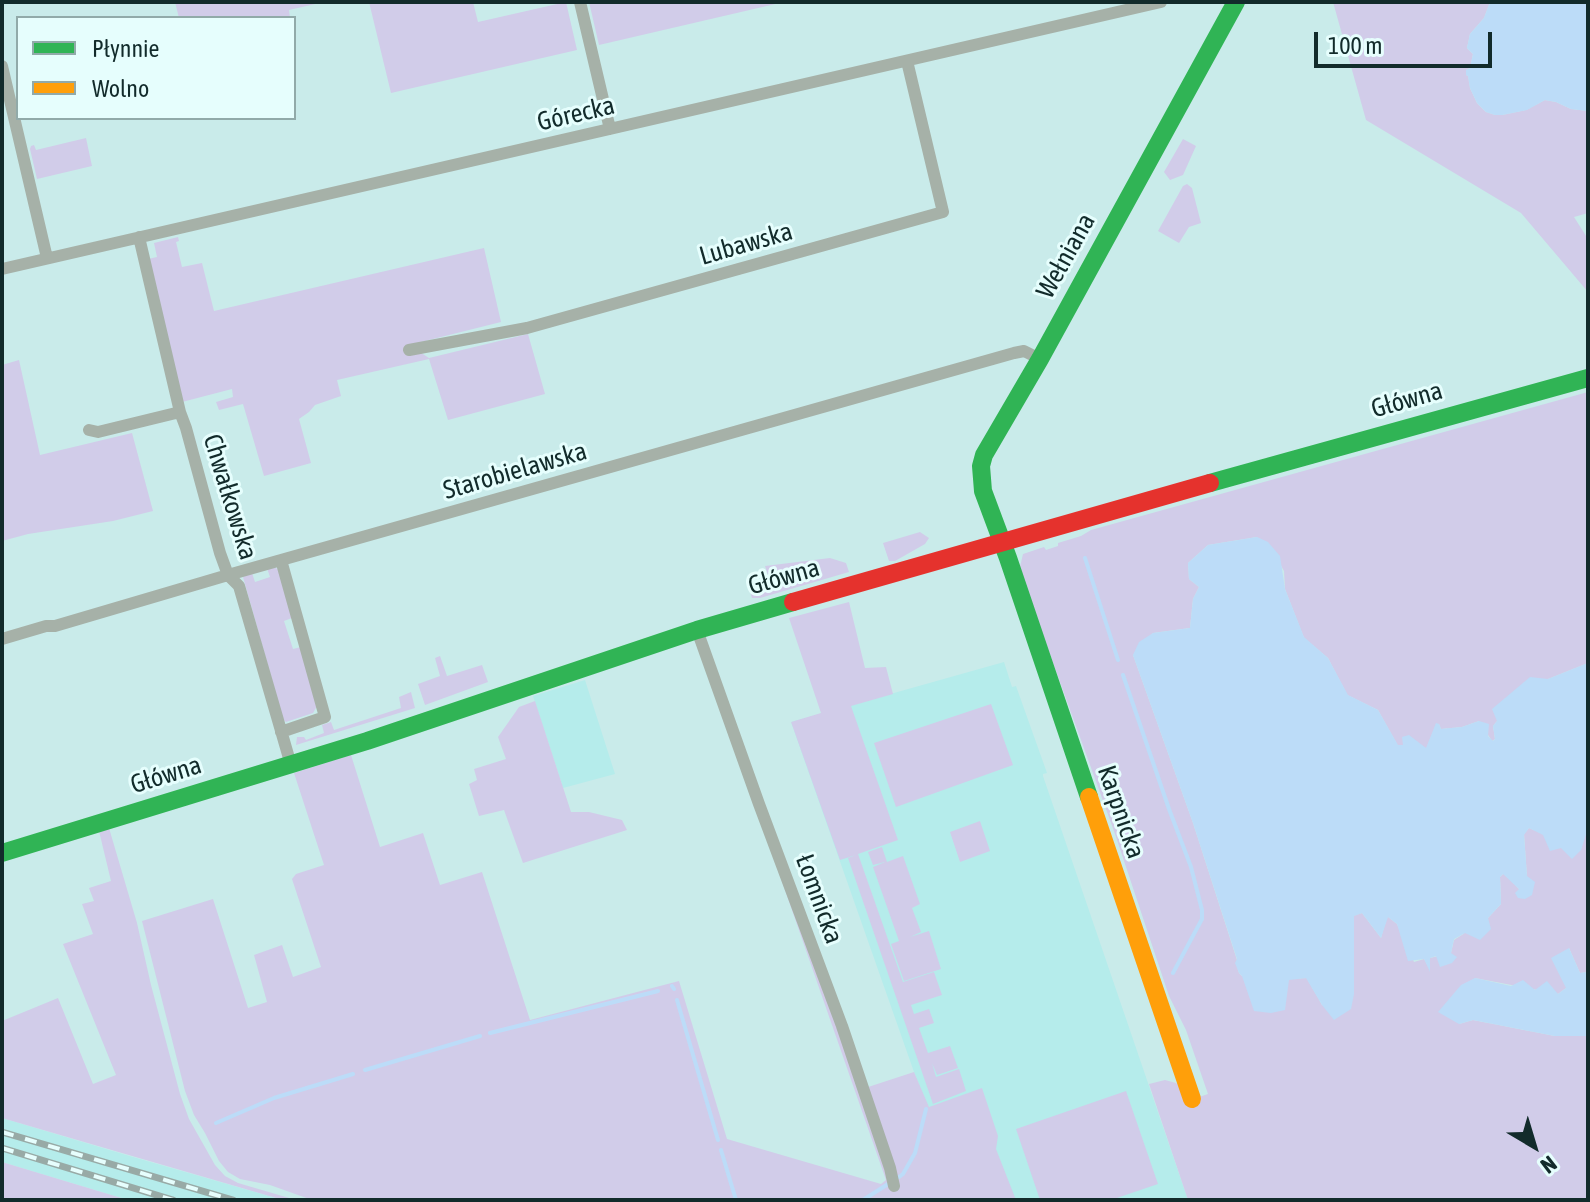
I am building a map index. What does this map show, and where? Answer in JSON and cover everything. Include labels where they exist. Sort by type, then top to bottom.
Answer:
[{"type":"street","points":[[580,2],[610,129]]},
{"type":"street","name":"Górecka","points":[[2,269],[1161,2]]},
{"type":"street","name":"Wełniana","points":[[1002,542],[983,491],[981,466],[984,455],[1236,2]]},
{"type":"street","name":"Lubawska","points":[[409,350],[527,328],[943,212],[907,61]]},
{"type":"street","points":[[2,66],[47,258]]},
{"type":"street","name":"Chwałkowska","points":[[139,237],[180,412],[220,553],[228,575],[239,586],[291,765]]},
{"type":"street","name":"Starobielawska","points":[[2,639],[1014,353],[1024,351],[1040,359]]},
{"type":"street","name":"Główna","points":[[2,853],[291,765],[697,630],[1588,378]]},
{"type":"street","points":[[89,430],[98,432],[180,412]]},
{"type":"street","name":"Karpnicka","points":[[1002,542],[1192,1099]]},
{"type":"street","points":[[281,560],[325,717],[281,732]]},
{"type":"street","name":"Łomnicka","points":[[697,630],[842,1026],[894,1186]]},
{"type":"shaded area","points":[[175,2],[324,2],[289,10],[290,16],[178,16]]},
{"type":"shaded area","points":[[369,2],[473,2],[478,22],[566,2],[577,50],[391,93]]},
{"type":"shaded area","points":[[589,2],[784,2],[599,45]]},
{"type":"shaded area","points":[[1333,2],[1490,2],[1484,18],[1470,34],[1467,48],[1473,54],[1466,75],[1477,103],[1486,112],[1495,115],[1526,110],[1545,100],[1588,111],[1588,213],[1574,217],[1588,239],[1588,292],[1521,213],[1366,120]]},
{"type":"shaded area","points":[[1490,2],[1588,2],[1588,111],[1545,100],[1527,110],[1495,115],[1486,112],[1477,103],[1466,75],[1473,54],[1467,48],[1470,34],[1484,18]]},
{"type":"shaded area","points":[[86,138],[92,166],[37,179],[31,146],[34,145],[36,150]]},
{"type":"shaded area","points":[[1183,139],[1196,146],[1183,175],[1170,180],[1164,172]]},
{"type":"shaded area","points":[[1187,184],[1192,188],[1201,223],[1189,227],[1179,243],[1158,231]]},
{"type":"shaded area","points":[[178,237],[179,241],[176,242],[182,267],[202,263],[214,311],[484,248],[501,322],[409,345],[429,358],[528,334],[545,394],[448,420],[429,359],[337,380],[341,396],[315,405],[299,419],[311,463],[264,476],[243,404],[219,410],[216,402],[233,397],[232,389],[182,402],[148,259],[157,257],[154,243]]},
{"type":"shaded area","points":[[19,360],[40,455],[132,433],[153,511],[2,541],[2,365]]},
{"type":"shaded area","points":[[1588,392],[1588,663],[1548,679],[1497,721],[1493,726],[1495,739],[1492,741],[1479,721],[1441,729],[1439,724],[1426,749],[1398,746],[1378,710],[1347,695],[1328,658],[1304,638],[1285,589],[1284,571],[1257,537],[1208,545],[1188,563],[1189,579],[1199,587],[1193,599],[1190,628],[1153,633],[1133,655],[1193,823],[1242,976],[1307,978],[1322,1005],[1354,993],[1353,916],[1362,913],[1381,938],[1387,916],[1397,924],[1414,962],[1424,959],[1430,969],[1430,958],[1451,953],[1454,940],[1488,918],[1501,904],[1500,877],[1504,873],[1520,890],[1518,898],[1527,877],[1524,834],[1529,828],[1561,848],[1581,849],[1588,828],[1588,972],[1580,973],[1569,948],[1566,988],[1558,994],[1475,978],[1459,1024],[1473,1020],[1555,1036],[1588,1036],[1588,1200],[1188,1200],[1149,1084],[1165,1080],[1176,1083],[1183,1089],[1187,1101],[1208,1094],[1186,1030],[1169,996],[1115,834],[1039,624],[1020,567],[1023,554],[1058,546],[1058,543],[1091,530]]},
{"type":"shaded area","points":[[920,532],[929,538],[925,544],[895,561],[889,561],[883,543]]},
{"type":"shaded area","points":[[1257,537],[1268,542],[1280,556],[1285,589],[1304,637],[1328,658],[1348,695],[1378,710],[1398,745],[1403,745],[1402,737],[1409,735],[1426,748],[1436,723],[1441,729],[1479,721],[1489,724],[1488,736],[1493,741],[1493,726],[1497,721],[1492,709],[1530,677],[1548,679],[1588,663],[1588,828],[1581,850],[1572,859],[1561,848],[1550,851],[1543,835],[1529,828],[1524,835],[1527,876],[1535,882],[1532,895],[1525,899],[1518,898],[1515,893],[1519,889],[1503,874],[1500,877],[1501,904],[1488,918],[1491,929],[1480,940],[1465,933],[1454,939],[1451,953],[1457,957],[1452,963],[1440,967],[1436,956],[1430,958],[1430,972],[1424,959],[1408,961],[1397,924],[1388,917],[1381,938],[1362,913],[1354,916],[1354,994],[1351,1009],[1334,1020],[1306,978],[1289,980],[1285,1010],[1271,1013],[1254,1011],[1235,963],[1237,959],[1193,823],[1133,655],[1139,642],[1153,633],[1190,628],[1193,599],[1199,587],[1189,579],[1188,563],[1208,545]]},
{"type":"shaded area","points":[[830,558],[846,563],[849,572],[752,598],[748,584],[769,578],[765,566]]},
{"type":"shaded area","points":[[267,568],[279,570],[292,618],[284,621],[293,649],[301,647],[317,706],[313,713],[286,722],[243,577],[252,573],[255,582],[270,577]]},
{"type":"shaded area","points":[[849,602],[865,668],[886,667],[893,694],[851,706],[898,840],[858,854],[903,982],[934,972],[942,995],[911,1005],[914,1014],[929,1009],[934,1023],[919,1028],[928,1053],[950,1046],[958,1068],[937,1075],[932,1063],[936,1077],[959,1069],[966,1091],[933,1104],[848,858],[856,855],[840,860],[791,722],[821,713],[789,618]]},
{"type":"shaded area","points":[[440,656],[447,676],[482,665],[488,682],[425,705],[418,684],[440,676],[435,658]]},
{"type":"shaded area","points":[[1004,662],[1012,687],[1016,686],[1047,773],[1043,776],[1188,1200],[963,1200],[914,1072],[791,722]]},
{"type":"shaded area","points":[[585,680],[615,774],[563,788],[533,696]]},
{"type":"shaded area","points":[[411,692],[415,708],[296,745],[297,737],[306,740],[324,733],[322,725],[331,722],[334,730],[401,708],[399,697]]},
{"type":"shaded area","points":[[535,701],[571,812],[589,812],[622,820],[627,830],[523,863],[504,810],[479,816],[469,784],[477,780],[474,769],[506,759],[498,737],[519,707]]},
{"type":"shaded area","points":[[991,704],[1013,765],[896,807],[874,743]]},
{"type":"shaded area","points":[[351,755],[380,847],[423,833],[440,885],[482,872],[530,1020],[679,981],[727,1139],[881,1184],[886,1180],[755,804],[862,1089],[914,1072],[929,1107],[982,1088],[998,1136],[996,1149],[1016,1200],[312,1200],[270,1185],[240,1179],[228,1172],[194,1115],[185,1091],[142,921],[213,899],[248,1008],[267,1002],[254,955],[282,945],[293,977],[321,967],[292,879],[296,874],[324,865],[294,773]]},
{"type":"shaded area","points":[[980,821],[990,851],[960,862],[950,832]]},
{"type":"shaded area","points":[[109,828],[189,1119],[215,1165],[225,1176],[238,1183],[296,1200],[283,1200],[2,1118],[2,1021],[58,998],[93,1084],[116,1075],[63,944],[93,934],[82,904],[94,901],[89,888],[111,881],[99,831]]},
{"type":"shaded area","points":[[882,847],[887,862],[903,856],[920,904],[912,908],[921,932],[910,937],[929,931],[941,969],[904,981],[891,944],[899,941],[873,867],[885,862],[873,865],[868,852]]},
{"type":"shaded area","points":[[1569,948],[1580,973],[1588,972],[1588,1036],[1555,1036],[1473,1020],[1459,1024],[1438,1012],[1461,985],[1475,978],[1511,986],[1523,980],[1535,990],[1547,981],[1558,994],[1566,988],[1551,958]]},
{"type":"shaded area","points":[[1126,1091],[1158,1184],[1111,1200],[1040,1200],[1016,1129]]},
{"type":"shaded area","points":[[2,1118],[283,1200],[128,1200],[2,1162]]},
{"type":"shaded area","points":[[2,1162],[128,1200],[2,1200]]},
{"type":"waterway","points":[[1085,558],[1118,660]]},
{"type":"waterway","points":[[1123,675],[1191,867],[1202,910],[1202,919],[1173,973]]},
{"type":"waterway","points":[[490,1033],[658,991]]},
{"type":"waterway","points":[[677,1000],[718,1140]]},
{"type":"waterway","points":[[365,1070],[480,1036]]},
{"type":"waterway","points":[[216,1123],[274,1098],[353,1074]]},
{"type":"waterway","points":[[899,1177],[915,1153],[926,1109]]},
{"type":"waterway","points":[[721,1150],[736,1200]]},
{"type":"waterway","points":[[863,1200],[888,1184]]},
{"type":"railway","points":[[2,1132],[233,1200]]},
{"type":"railway","points":[[2,1148],[173,1200]]},
{"type":"traffic: fast","points":[[1089,797],[983,491],[981,466],[984,455],[1236,2]]},
{"type":"traffic: fast","points":[[1210,483],[1588,378]]},
{"type":"traffic: fast","points":[[2,853],[367,741],[697,630],[793,602]]},
{"type":"traffic: slow","points":[[1089,797],[1192,1099]]},
{"type":"traffic: jam","points":[[793,602],[1210,483]]}]
